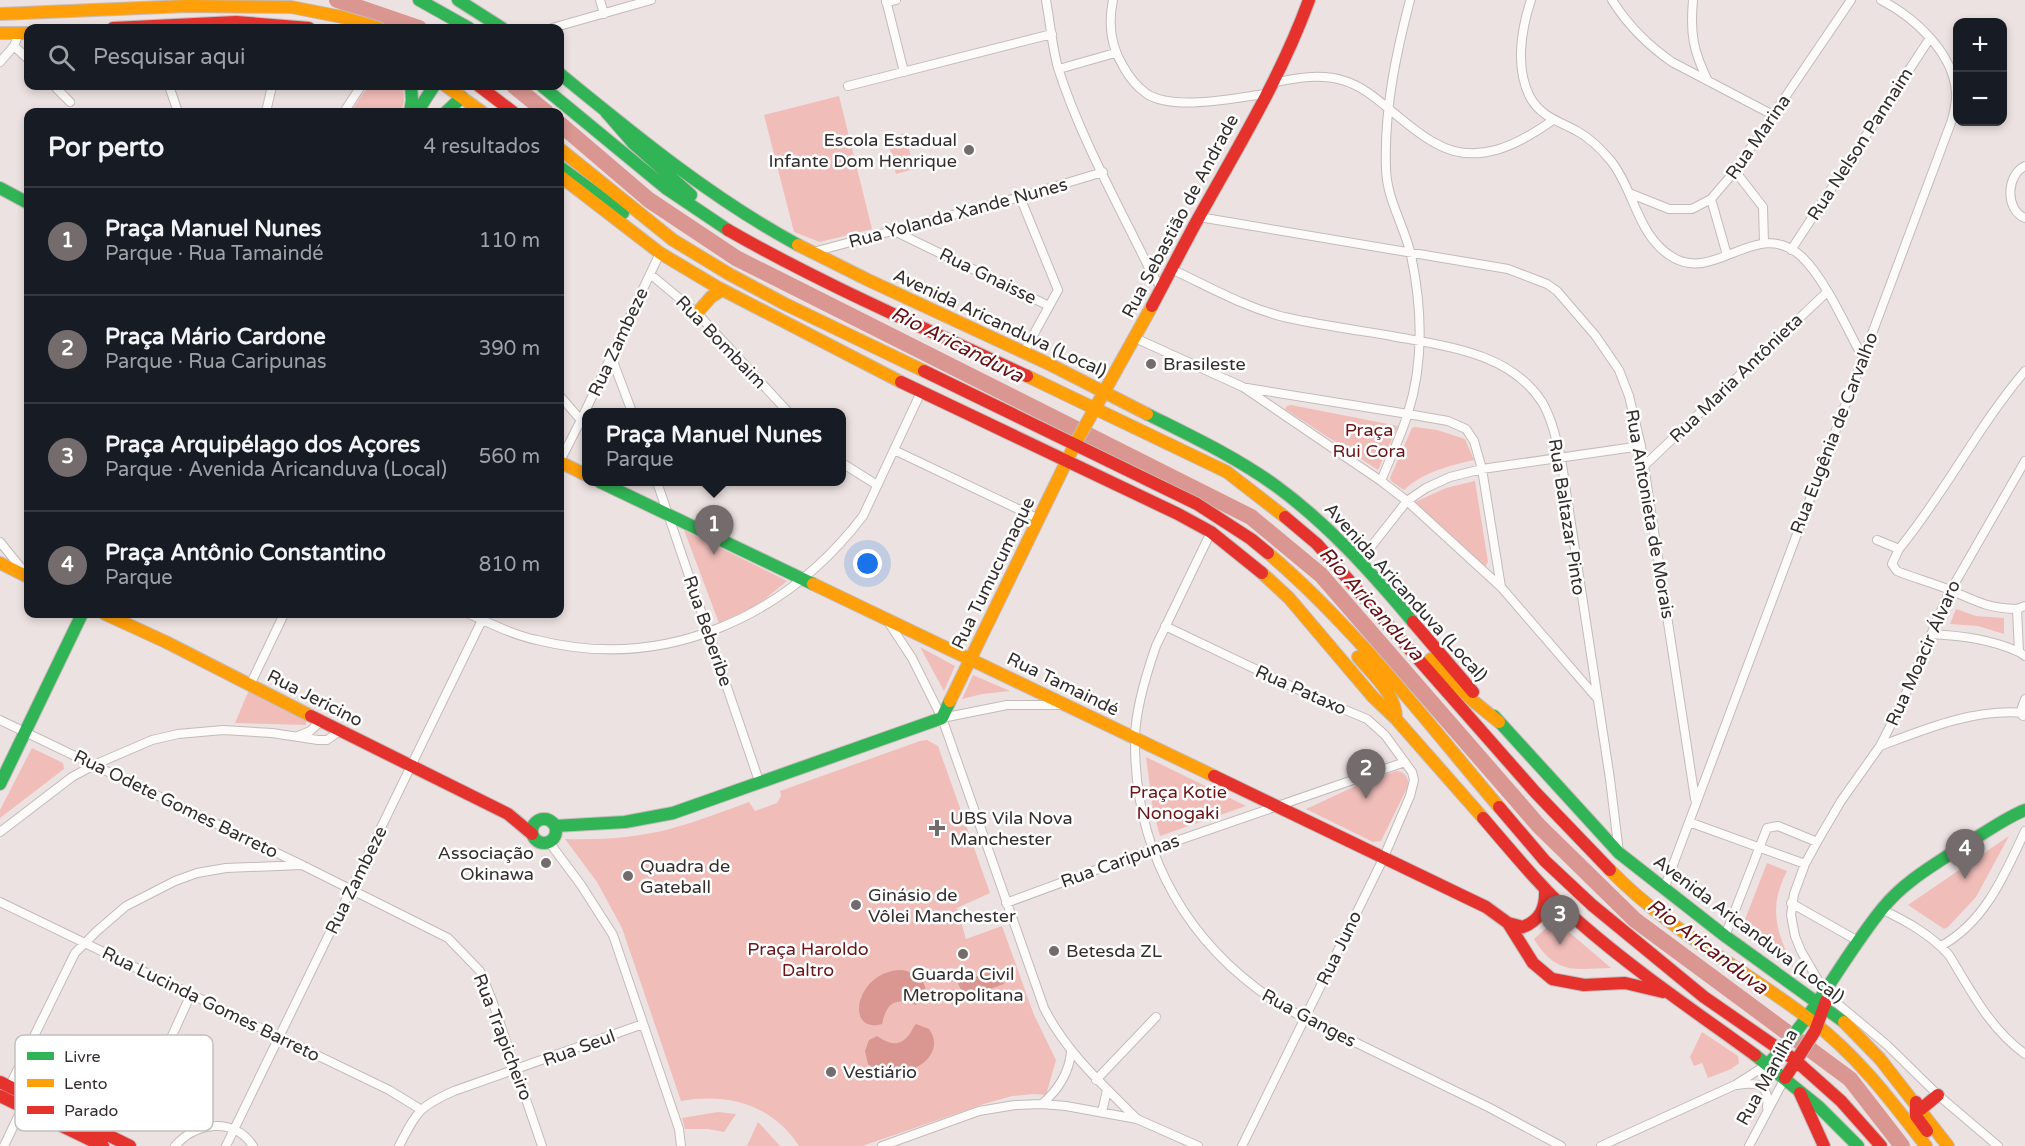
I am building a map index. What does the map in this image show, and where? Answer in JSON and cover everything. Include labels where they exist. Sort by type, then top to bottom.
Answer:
[{"type":"main road","points":[[419,0],[462,24]]},
{"type":"main road","points":[[458,0],[475,6],[497,24]]},
{"type":"main road","name":"Rua Sebastião de Andrade","points":[[1077,440],[1236,153],[1293,43],[1309,0]]},
{"type":"main road","points":[[0,14],[187,6],[291,6],[366,24]]},
{"type":"main road","points":[[223,24],[259,24]]},
{"type":"main road","points":[[0,33],[24,33]]},
{"type":"main road","name":"Avenida Aricanduva (Local)","points":[[564,77],[722,200],[775,232],[905,297],[1024,352],[1233,458],[1312,514],[1359,562],[1499,722],[1619,852],[1725,936],[1823,1001],[1880,1059],[1948,1146]]},
{"type":"main road","points":[[411,90],[411,108]]},
{"type":"main road","points":[[420,108],[431,90]]},
{"type":"main road","points":[[451,90],[476,108]]},
{"type":"main road","points":[[484,90],[508,108]]},
{"type":"main road","points":[[547,90],[667,189],[717,224],[773,256],[1092,412],[1227,472],[1275,508],[1317,544],[1536,793],[1616,875],[1657,912],[1809,1027],[1876,1081],[1926,1146]]},
{"type":"main road","points":[[451,108],[462,98]]},
{"type":"main road","points":[[606,112],[663,172],[708,209],[773,256]]},
{"type":"main road","points":[[564,152],[673,240]]},
{"type":"main road","points":[[564,170],[631,219],[673,240],[785,304],[1077,440],[1233,525],[1274,557],[1366,651],[1545,861],[1592,906],[1704,997],[1798,1055],[1881,1146]]},
{"type":"main road","points":[[564,178],[660,254],[722,290],[921,392],[1178,514],[1210,532],[1254,565],[1289,598],[1373,697],[1396,719],[1545,890],[1630,964],[1768,1064],[1835,1122],[1858,1146]]},
{"type":"main road","points":[[0,188],[24,200]]},
{"type":"main road","points":[[698,313],[711,297],[722,290]]},
{"type":"main road","name":"Rua Tumucumaque","points":[[942,717],[1077,440]]},
{"type":"main road","points":[[564,464],[582,473]]},
{"type":"main road","name":"Rua Tamaindé","points":[[608,486],[1486,907],[1508,923]]},
{"type":"main road","points":[[0,563],[24,575]]},
{"type":"main road","points":[[1307,590],[1393,700],[1397,709],[1396,719]]},
{"type":"main road","points":[[0,784],[80,618]]},
{"type":"main road","name":"Rua Jericino","points":[[113,618],[508,814],[532,834]]},
{"type":"main road","points":[[1392,627],[1419,648],[1472,700],[1499,722]]},
{"type":"main road","points":[[555,826],[643,820],[673,813],[942,717]]},
{"type":"main road","points":[[1768,1064],[1809,1027],[1858,941],[1881,909],[1898,892],[1929,869],[2008,818],[2025,810]]},
{"type":"main road","name":"Rua Jericino","points":[[508,814],[538,820]]},
{"type":"main road","points":[[538,820],[550,820],[555,826],[554,837],[549,842],[540,843],[532,834],[532,826],[538,820]]},
{"type":"main road","points":[[1508,923],[1523,927],[1538,918],[1544,910],[1545,890]]},
{"type":"main road","points":[[1508,923],[1533,963],[1552,979],[1584,986],[1624,983],[1670,994]]},
{"type":"main road","name":"Rua Manilha","points":[[1785,1078],[1798,1055],[1809,1027]]},
{"type":"main road","points":[[1798,1089],[1824,1146]]},
{"type":"main road","points":[[1937,1146],[1916,1116],[1918,1106],[1938,1095]]},
{"type":"main road","points":[[85,1131],[105,1141],[130,1146]]},
{"type":"street","points":[[600,0],[604,14]]},
{"type":"street","points":[[564,25],[651,0]]},
{"type":"street","points":[[896,0],[886,1],[904,72]]},
{"type":"street","points":[[1046,0],[1059,69],[1079,120],[1151,272],[1161,288]]},
{"type":"street","points":[[1113,0],[1110,24],[1115,53],[1136,84],[1147,94],[1158,99],[1178,102],[1265,94]]},
{"type":"street","points":[[1381,481],[1408,414],[1415,384],[1420,341],[1419,313],[1410,252],[1391,196],[1386,168],[1388,108],[1394,66],[1410,0]]},
{"type":"street","points":[[1531,0],[1524,26],[1521,67],[1531,98],[1540,110],[1553,120],[1576,130],[1600,148],[1622,178],[1648,234],[1675,258],[1693,263],[1718,259],[1764,243],[1779,245],[1802,256],[1827,292],[1863,358]]},
{"type":"street","points":[[1612,0],[1630,25],[1659,53],[1773,115]]},
{"type":"street","points":[[1693,0],[1692,40],[1696,58],[1708,81]]},
{"type":"street","name":"Rua Marina","points":[[1629,193],[1669,209],[1692,209],[1711,199],[1735,171],[1851,0]]},
{"type":"street","name":"Rua Eugênia de Carvalho","points":[[1664,889],[1952,120],[1956,92],[1952,76],[1942,55],[1930,38],[1898,9],[1881,0]]},
{"type":"street","points":[[0,62],[24,33]]},
{"type":"street","points":[[848,86],[1052,34]]},
{"type":"street","name":"Rua Nelson Pannaim","points":[[1791,250],[1930,38]]},
{"type":"street","points":[[14,46],[24,55]]},
{"type":"street","points":[[1059,69],[1115,53]]},
{"type":"street","points":[[1272,83],[1298,77],[1344,80],[1372,94],[1435,144],[1472,155],[1510,146],[1553,120]]},
{"type":"street","points":[[58,90],[70,102]]},
{"type":"street","points":[[170,90],[177,108]]},
{"type":"street","points":[[267,108],[271,90]]},
{"type":"street","points":[[347,108],[358,90]]},
{"type":"street","points":[[2025,166],[2019,169],[2013,177],[2009,189],[2010,198],[2023,217],[2025,225]]},
{"type":"street","points":[[1735,171],[1763,207],[1764,243]]},
{"type":"street","name":"Rua Yolanda Xande Nunes","points":[[813,252],[1020,197],[1103,172]]},
{"type":"street","points":[[1020,197],[1059,290],[1024,352]]},
{"type":"street","points":[[1711,199],[1727,255]]},
{"type":"street","name":"Rua Antonieta de Morais","points":[[1199,217],[1508,269],[1534,278],[1557,291],[1595,335],[1619,370],[1629,396],[1641,446],[1695,803]]},
{"type":"street","name":"Rua Gnaisse","points":[[894,231],[1049,306]]},
{"type":"street","name":"Rua Zambeze","points":[[590,408],[611,356],[660,254]]},
{"type":"street","name":"Rua Baltazar Pinto","points":[[1171,269],[1245,304],[1283,316],[1420,341],[1474,354],[1496,363],[1526,383],[1541,401],[1551,421],[1560,458],[1619,852]]},
{"type":"street","name":"Rua Bombaim","points":[[650,274],[698,313],[784,408]]},
{"type":"street","name":"Rua Maria Antônieta","points":[[1645,465],[1827,292]]},
{"type":"street","points":[[1135,338],[1243,387],[1407,501],[1501,587],[1597,699]]},
{"type":"street","points":[[611,356],[630,408]]},
{"type":"street","points":[[1932,634],[1976,637],[2022,654],[2021,608],[1989,607],[1950,590],[1910,577],[1893,568],[1893,560],[1923,519],[1963,456],[2025,371]]},
{"type":"street","points":[[1243,387],[1448,421],[1466,429],[1474,441],[1482,469],[1501,587]]},
{"type":"street","points":[[488,618],[518,635],[536,640],[595,649],[654,648],[679,643],[708,633],[757,610],[802,578],[863,516],[921,392]]},
{"type":"street","points":[[564,400],[582,421]]},
{"type":"street","name":"Rua Zambeze","points":[[564,456],[582,426]]},
{"type":"street","points":[[1359,562],[1407,501],[1426,488],[1450,477],[1482,469],[1641,446]]},
{"type":"street","points":[[894,450],[1039,519]]},
{"type":"street","name":"Rua Moacir Álvaro","points":[[1791,903],[1805,864],[1817,842],[1841,801],[1880,746],[1900,707],[1950,590],[2025,461]]},
{"type":"street","points":[[846,466],[877,485]]},
{"type":"street","name":"Rua Beberibe","points":[[658,486],[759,781]]},
{"type":"street","name":"Rua Ganges","points":[[1210,532],[1149,666],[1135,738],[1139,792],[1153,849],[1172,894],[1213,950],[1257,990],[1305,1018],[1490,1108],[1561,1146]]},
{"type":"street","points":[[1877,540],[1899,549]]},
{"type":"street","points":[[0,542],[24,572]]},
{"type":"street","points":[[885,617],[912,658],[942,717],[1006,903],[1051,1023],[1071,1052],[1096,1080],[1137,1119]]},
{"type":"street","points":[[250,685],[282,618]]},
{"type":"street","name":"Rua Zambeze","points":[[226,1146],[483,618]]},
{"type":"street","name":"Rua Pataxo","points":[[1166,626],[1314,698],[1367,719],[1379,728],[1412,772],[1414,780]]},
{"type":"street","points":[[1880,746],[1971,716],[2023,715],[2025,699]]},
{"type":"street","points":[[942,717],[1007,705],[1067,705]]},
{"type":"street","name":"Rua Odete Gomes Barreto","points":[[0,720],[350,890]]},
{"type":"street","points":[[298,736],[310,731],[321,721]]},
{"type":"street","points":[[0,832],[72,777],[152,740],[178,734],[223,730],[327,740],[340,731]]},
{"type":"street","name":"Rua Caripunas","points":[[1006,903],[1153,849],[1405,762]]},
{"type":"street","name":"Rua Juno","points":[[1242,1146],[1383,859],[1410,796],[1414,780]]},
{"type":"street","points":[[1689,822],[1805,864]]},
{"type":"street","points":[[1725,936],[1766,829],[1773,826],[1784,828],[1817,842]]},
{"type":"street","points":[[1941,946],[1961,933],[1982,910],[2025,831]]},
{"type":"street","points":[[549,842],[581,885],[613,935],[679,1129],[681,1146]]},
{"type":"street","points":[[31,1035],[75,953],[126,906],[175,881],[197,873],[226,868],[302,865]]},
{"type":"street","name":"Rua Trapicheiro","points":[[350,890],[448,938],[480,971],[517,1070],[542,1146]]},
{"type":"street","name":"Rua Lucinda Gomes Barreto","points":[[0,902],[389,1090],[420,1109]]},
{"type":"street","points":[[1858,941],[1791,903],[1794,936],[1823,1001],[1887,1045],[1938,1095],[1998,1146]]},
{"type":"street","points":[[1881,909],[1928,935],[1941,946],[1991,1022],[2013,1046],[2025,1054]]},
{"type":"street","points":[[172,1035],[191,994]]},
{"type":"street","points":[[1096,1080],[1156,1017]]},
{"type":"street","name":"Rua Seul","points":[[420,1109],[454,1091],[643,1024]]},
{"type":"street","points":[[1042,1104],[1064,1078],[1071,1052]]},
{"type":"street","points":[[1601,1146],[1735,1085],[1768,1064]]},
{"type":"street","points":[[3,1088],[15,1065]]},
{"type":"street","name":"Rua Manilha","points":[[1749,1146],[1785,1078]]},
{"type":"street","points":[[1735,1085],[1753,1083],[1760,1085],[1767,1095],[1767,1110]]},
{"type":"street","points":[[1102,1112],[1107,1090]]},
{"type":"street","points":[[884,1146],[979,1111],[1015,1105],[1042,1104],[1137,1119],[1198,1146]]},
{"type":"street","points":[[399,1146],[420,1109]]},
{"type":"street","points":[[4,1146],[15,1124]]},
{"type":"street","points":[[213,1126],[223,1126],[242,1134],[253,1146]]},
{"type":"street","points":[[175,1146],[192,1131]]},
{"type":"green space","points":[[366,90],[403,90],[404,101],[402,108],[354,108]]},
{"type":"green space","points":[[839,96],[872,229],[820,242],[794,232],[764,115]]},
{"type":"green space","points":[[905,133],[914,169],[896,174],[887,138]]},
{"type":"green space","name":"Praça Rui Cora","points":[[1291,405],[1398,426],[1378,470],[1285,409]]},
{"type":"green space","points":[[1412,428],[1437,430],[1465,439],[1474,460],[1428,474],[1404,490],[1390,478]]},
{"type":"green space","points":[[1475,481],[1488,562],[1485,567],[1413,503],[1446,488]]},
{"type":"green space","points":[[684,530],[787,581],[756,606],[719,623]]},
{"type":"green space","points":[[1956,609],[1976,616],[2004,618],[2004,634],[1978,626],[1950,624]]},
{"type":"green space","points":[[920,647],[955,666],[944,691]]},
{"type":"green space","points":[[973,675],[1010,691],[962,699]]},
{"type":"green space","points":[[249,690],[306,719],[306,725],[235,723]]},
{"type":"green space","name":"Praça Haroldo Daltro","points":[[927,740],[938,746],[990,893],[957,908],[966,939],[1002,926],[1034,1015],[1056,1060],[1046,1095],[1012,1096],[862,1146],[799,1146],[776,1120],[747,1105],[715,1099],[681,1101],[622,928],[597,882],[565,839],[606,839],[646,834],[673,828],[749,802],[755,811],[777,803],[781,796],[780,791]]},
{"type":"green space","points":[[32,748],[63,763],[64,769],[0,818],[0,810]]},
{"type":"green space","name":"Praça Kotie Nonogaki","points":[[1146,757],[1246,806],[1160,836],[1153,810]]},
{"type":"green space","points":[[1396,771],[1405,775],[1409,784],[1381,841],[1373,842],[1306,809],[1360,784]]},
{"type":"green space","points":[[2009,836],[1976,897],[1948,927],[1944,929],[1908,905]]},
{"type":"green space","points":[[1767,863],[1787,871],[1781,884],[1776,908],[1779,931],[1794,968],[1741,930]]},
{"type":"green space","points":[[1555,920],[1611,968],[1576,969],[1550,959],[1534,939]]},
{"type":"green space","points":[[1702,1032],[1738,1056],[1739,1063],[1731,1069],[1708,1078],[1702,1063],[1694,1066],[1690,1057]]},
{"type":"green space","points":[[718,1112],[736,1114],[724,1132],[685,1129],[682,1118]]},
{"type":"green space","points":[[758,1122],[780,1146],[747,1146]]},
{"type":"shaded area","points":[[999,969],[1004,984],[964,998],[958,983]]},
{"type":"shaded area","points":[[902,970],[915,975],[924,983],[926,989],[922,1000],[916,1005],[903,1002],[893,1003],[886,1011],[882,1024],[870,1025],[862,1020],[859,1012],[860,1001],[865,990],[874,980],[886,973]]},
{"type":"shaded area","points":[[916,1024],[929,1029],[934,1040],[933,1050],[927,1060],[917,1067],[892,1073],[880,1071],[868,1064],[865,1051],[869,1040],[877,1036],[889,1042],[901,1042]]},
{"type":"waterway","name":"Rio Aricanduva","points":[[337,0],[407,24]]},
{"type":"waterway","name":"Rio Aricanduva","points":[[519,90],[541,108]]},
{"type":"waterway","name":"Rio Aricanduva","points":[[564,127],[649,200],[736,258],[1251,517],[1321,575],[1539,826],[1635,920],[1850,1079],[1902,1146]]},
{"type":"traffic: fast","points":[[419,0],[462,24]]},
{"type":"traffic: fast","points":[[458,0],[496,24]]},
{"type":"traffic: fast","points":[[564,77],[705,187],[798,245]]},
{"type":"traffic: fast","points":[[411,90],[411,108]]},
{"type":"traffic: fast","points":[[420,108],[431,90]]},
{"type":"traffic: fast","points":[[547,90],[667,189],[728,230]]},
{"type":"traffic: fast","points":[[450,108],[462,97]]},
{"type":"traffic: fast","points":[[606,112],[633,143],[691,195]]},
{"type":"traffic: fast","points":[[564,170],[623,213]]},
{"type":"traffic: fast","points":[[0,188],[24,201]]},
{"type":"traffic: fast","points":[[1147,414],[1213,447],[1276,486],[1314,516],[1349,550],[1413,622]]},
{"type":"traffic: fast","points":[[608,486],[813,584]]},
{"type":"traffic: fast","points":[[0,784],[80,618]]},
{"type":"traffic: fast","points":[[555,826],[625,822],[673,813],[942,718],[950,701]]},
{"type":"traffic: fast","points":[[1494,716],[1619,853],[1725,936],[1844,1022]]},
{"type":"traffic: fast","points":[[1768,1064],[1800,1027],[1867,928],[1901,889],[1934,864],[2025,810]]},
{"type":"traffic: fast","points":[[544,819],[553,822],[556,831],[553,840],[544,843],[535,840],[532,831],[535,822],[544,819]]},
{"type":"traffic: fast","points":[[1755,1055],[1819,1107],[1858,1146]]},
{"type":"traffic: slow","points":[[0,14],[187,6],[291,7],[366,24]]},
{"type":"traffic: slow","points":[[0,33],[24,33]]},
{"type":"traffic: slow","points":[[452,90],[476,108]]},
{"type":"traffic: slow","points":[[564,152],[673,240],[785,304],[924,371]]},
{"type":"traffic: slow","points":[[564,179],[660,253],[717,287],[901,382]]},
{"type":"traffic: slow","points":[[798,245],[1049,364],[1147,414]]},
{"type":"traffic: slow","points":[[697,313],[711,297],[722,290]]},
{"type":"traffic: slow","points":[[950,701],[1075,444],[1152,306]]},
{"type":"traffic: slow","points":[[1027,376],[1227,472],[1285,517]]},
{"type":"traffic: slow","points":[[564,464],[582,473]]},
{"type":"traffic: slow","points":[[1268,553],[1360,643],[1499,807]]},
{"type":"traffic: slow","points":[[0,563],[24,575]]},
{"type":"traffic: slow","points":[[1262,573],[1289,598],[1373,697],[1396,719],[1483,818]]},
{"type":"traffic: slow","points":[[813,584],[1214,776]]},
{"type":"traffic: slow","points":[[114,618],[311,716]]},
{"type":"traffic: slow","points":[[1358,657],[1388,693],[1396,719]]},
{"type":"traffic: slow","points":[[1431,659],[1472,700],[1499,722]]},
{"type":"traffic: slow","points":[[1610,870],[1632,891],[1681,930],[1783,1000],[1825,1032],[1857,1062],[1926,1146]]},
{"type":"traffic: slow","points":[[1844,1022],[1880,1059],[1948,1146]]},
{"type":"traffic: jam","points":[[1152,306],[1272,84],[1309,0]]},
{"type":"traffic: jam","points":[[195,24],[236,22],[260,24]]},
{"type":"traffic: jam","points":[[484,90],[508,108]]},
{"type":"traffic: jam","points":[[728,230],[838,288],[1027,376]]},
{"type":"traffic: jam","points":[[924,371],[1197,504],[1251,539],[1268,553]]},
{"type":"traffic: jam","points":[[901,382],[1178,514],[1211,532],[1262,573]]},
{"type":"traffic: jam","points":[[1285,517],[1317,544],[1536,793],[1610,870]]},
{"type":"traffic: jam","points":[[1413,622],[1473,692]]},
{"type":"traffic: jam","points":[[311,716],[508,814],[532,834]]},
{"type":"traffic: jam","points":[[1214,776],[1486,907],[1508,923],[1533,963],[1552,979],[1584,985],[1625,983],[1663,992]]},
{"type":"traffic: jam","points":[[1499,807],[1545,861],[1592,905],[1704,997],[1795,1060],[1841,1101],[1881,1146]]},
{"type":"traffic: jam","points":[[1483,818],[1541,885],[1579,922],[1644,974],[1755,1055]]},
{"type":"traffic: jam","points":[[1508,923],[1523,927],[1534,921],[1543,908],[1545,890]]},
{"type":"traffic: jam","points":[[1785,1078],[1815,1031],[1826,1001]]},
{"type":"traffic: jam","points":[[0,1082],[15,1089]]},
{"type":"traffic: jam","points":[[1800,1093],[1824,1146]]},
{"type":"traffic: jam","points":[[1921,1109],[1938,1095]]},
{"type":"traffic: jam","points":[[0,1096],[15,1103]]},
{"type":"traffic: jam","points":[[1916,1102],[1916,1116],[1927,1131]]},
{"type":"traffic: jam","points":[[72,1131],[103,1146]]},
{"type":"traffic: jam","points":[[100,1131],[130,1146]]},
{"type":"place","name":"Escola Estadual Infante Dom Henrique","points":[[969,150]]},
{"type":"place","name":"Brasileste","points":[[1151,364]]},
{"type":"place","name":"Praça Manuel Nunes","points":[[714,555]]},
{"type":"place","name":"Praça Mário Cardone","points":[[1366,799]]},
{"type":"place","name":"UBS Vila Nova Manchester","points":[[937,828]]},
{"type":"place","name":"Associação Okinawa","points":[[546,863]]},
{"type":"place","name":"Quadra de Gateball","points":[[628,876]]},
{"type":"place","name":"Praça Antônio Constantino","points":[[1965,879]]},
{"type":"place","name":"Ginásio de Vôlei Manchester","points":[[856,905]]},
{"type":"place","name":"Praça Arquipélago dos Açores","points":[[1560,945]]},
{"type":"place","name":"Betesda ZL","points":[[1054,951]]},
{"type":"place","name":"Guarda Civil Metropolitana","points":[[963,954]]},
{"type":"place","name":"Vestiário","points":[[831,1072]]}]
